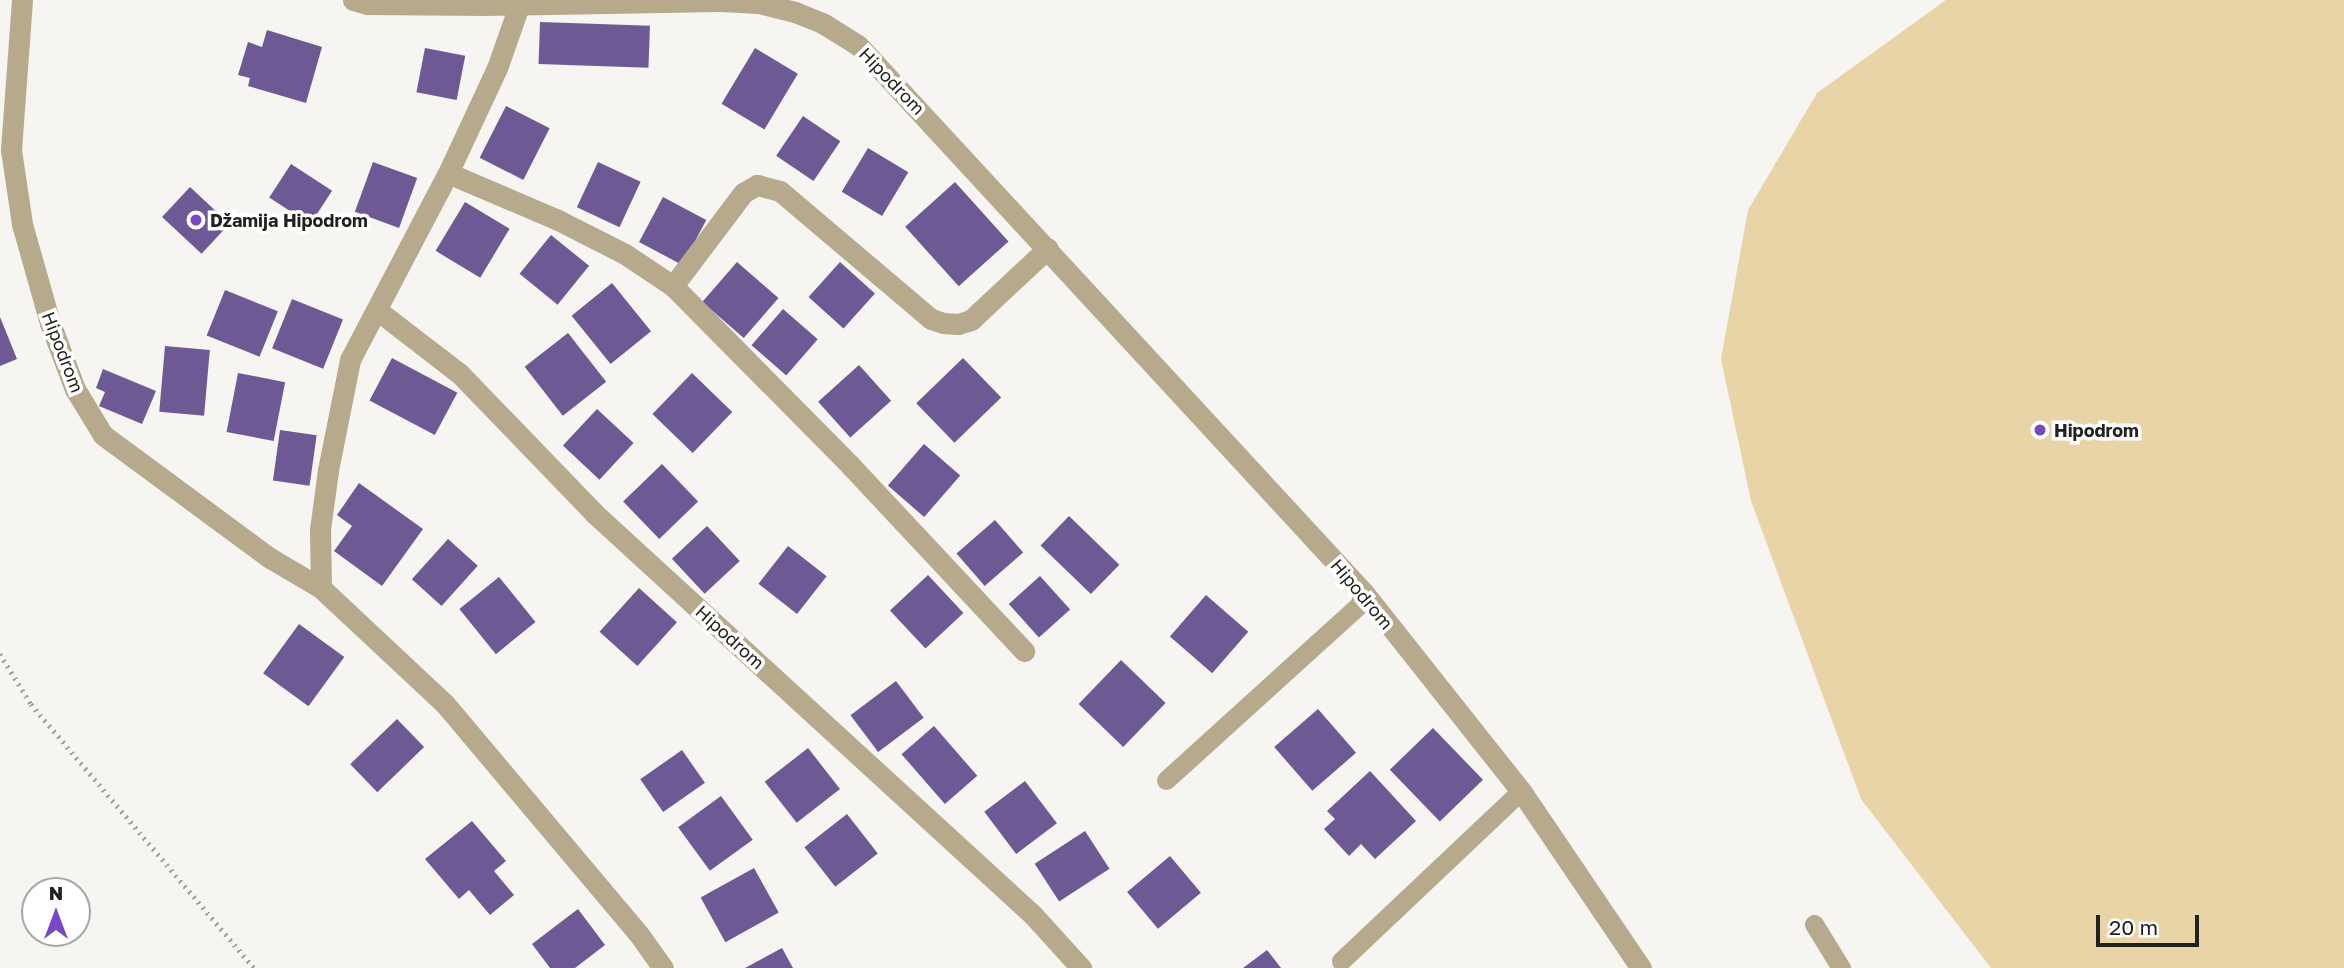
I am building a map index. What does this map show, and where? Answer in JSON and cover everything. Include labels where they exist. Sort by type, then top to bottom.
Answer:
[{"type":"street","name":"Hipodrom","points":[[22,0],[11,150],[22,224],[50,323],[75,389],[103,435],[270,558],[321,588],[445,704],[638,933],[663,968]]},
{"type":"street","name":"Hipodrom","points":[[353,0],[368,4],[733,1],[795,12],[824,24],[858,45],[885,71],[1364,593],[1521,791],[1641,968]]},
{"type":"street","points":[[321,588],[320,530],[330,458],[350,360],[448,173],[497,68],[520,2]]},
{"type":"street","points":[[448,173],[569,225],[625,254],[673,286],[850,465],[1024,651]]},
{"type":"street","points":[[673,286],[743,193],[757,185],[780,191],[931,319],[943,323],[958,324],[971,320],[1048,248]]},
{"type":"street","name":"Hipodrom","points":[[377,310],[460,374],[594,513],[1033,915],[1081,968]]},
{"type":"lane","points":[[1166,780],[1359,606],[1364,593]]},
{"type":"lane","points":[[1341,961],[1521,791]]},
{"type":"lane","points":[[1814,924],[1841,968]]},
{"type":"path","points":[[0,654],[31,704],[254,968]]},
{"type":"shaded area","name":"Hipodrom","points":[[1946,0],[2344,0],[2344,968],[1991,968],[1861,799],[1751,501],[1721,359],[1748,210],[1817,93]]},
{"type":"building","points":[[540,22],[650,26],[648,68],[539,64]]},
{"type":"building","points":[[267,30],[322,47],[306,103],[248,86],[250,78],[238,75],[248,42],[262,47]]},
{"type":"building","points":[[425,48],[465,56],[457,100],[416,92]]},
{"type":"building","points":[[755,48],[798,74],[764,129],[722,104]]},
{"type":"building","points":[[506,106],[550,128],[523,180],[480,158]]},
{"type":"building","points":[[803,116],[840,141],[813,181],[776,156]]},
{"type":"building","points":[[868,148],[908,172],[882,216],[842,192]]},
{"type":"building","points":[[373,162],[417,178],[399,228],[355,212]]},
{"type":"building","points":[[598,162],[641,182],[619,227],[577,207]]},
{"type":"building","points":[[291,164],[332,191],[310,224],[269,198]]},
{"type":"building","points":[[955,182],[1009,241],[959,286],[905,227]]},
{"type":"building","name":"Džamija Hipodrom","points":[[190,187],[229,224],[202,254],[162,217]]},
{"type":"building","points":[[663,197],[706,220],[682,265],[639,242]]},
{"type":"building","points":[[465,202],[510,229],[480,278],[436,251]]},
{"type":"building","points":[[551,235],[589,266],[558,305],[520,274]]},
{"type":"building","points":[[737,262],[779,298],[744,338],[702,302]]},
{"type":"building","points":[[840,262],[875,293],[843,328],[809,297]]},
{"type":"building","points":[[612,283],[651,331],[611,364],[572,316]]},
{"type":"building","points":[[225,290],[278,311],[259,357],[207,335]]},
{"type":"building","points":[[292,299],[343,320],[323,369],[272,348]]},
{"type":"building","points":[[783,309],[818,339],[786,375],[752,345]]},
{"type":"building","points":[[0,317],[17,359],[0,366]]},
{"type":"building","points":[[568,333],[606,382],[563,416],[525,367]]},
{"type":"building","points":[[165,346],[210,350],[204,416],[159,412]]},
{"type":"building","points":[[392,358],[457,393],[435,435],[369,400]]},
{"type":"building","points":[[963,358],[1001,398],[954,443],[916,403]]},
{"type":"building","points":[[859,365],[891,401],[850,437],[818,402]]},
{"type":"building","points":[[103,369],[156,391],[142,424],[99,406],[105,392],[96,388]]},
{"type":"building","points":[[238,373],[285,382],[274,441],[227,432]]},
{"type":"building","points":[[692,373],[732,412],[693,453],[652,414]]},
{"type":"building","points":[[597,409],[634,443],[599,480],[563,446]]},
{"type":"building","points":[[280,430],[317,435],[310,486],[273,481]]},
{"type":"building","points":[[924,444],[960,475],[924,517],[888,486]]},
{"type":"building","points":[[662,464],[698,501],[659,539],[623,502]]},
{"type":"building","points":[[359,483],[423,529],[382,586],[334,551],[352,526],[337,515]]},
{"type":"building","points":[[1069,516],[1119,565],[1091,594],[1041,545]]},
{"type":"building","points":[[995,520],[1023,552],[985,586],[957,553]]},
{"type":"building","points":[[707,526],[740,561],[705,594],[672,559]]},
{"type":"building","points":[[448,539],[478,566],[442,606],[412,579]]},
{"type":"building","points":[[788,546],[827,576],[797,614],[758,584]]},
{"type":"building","points":[[928,575],[963,613],[925,648],[890,610]]},
{"type":"building","points":[[1040,576],[1070,609],[1039,638],[1009,604]]},
{"type":"building","points":[[499,577],[536,622],[496,654],[459,609]]},
{"type":"building","points":[[639,588],[677,622],[637,666],[600,632]]},
{"type":"building","points":[[1206,595],[1248,632],[1212,673],[1170,637]]},
{"type":"building","points":[[299,624],[344,657],[308,706],[263,673]]},
{"type":"building","points":[[1121,660],[1166,703],[1123,747],[1079,704]]},
{"type":"building","points":[[896,681],[924,718],[878,752],[850,715]]},
{"type":"building","points":[[1318,709],[1356,753],[1312,791],[1274,747]]},
{"type":"building","points":[[397,719],[424,747],[377,792],[350,764]]},
{"type":"building","points":[[934,726],[977,776],[945,804],[902,754]]},
{"type":"building","points":[[1433,728],[1483,780],[1440,821],[1390,770]]},
{"type":"building","points":[[808,748],[840,789],[797,823],[765,782]]},
{"type":"building","points":[[682,750],[705,783],[663,812],[640,779]]},
{"type":"building","points":[[1370,771],[1416,821],[1375,859],[1361,844],[1349,856],[1324,829],[1335,819],[1327,811]]},
{"type":"building","points":[[1025,781],[1057,823],[1016,854],[984,812]]},
{"type":"building","points":[[721,796],[753,840],[710,871],[678,827]]},
{"type":"building","points":[[847,814],[878,853],[835,887],[804,847]]},
{"type":"building","points":[[472,821],[506,861],[494,871],[514,895],[490,915],[469,890],[459,899],[425,859]]},
{"type":"building","points":[[1085,831],[1110,869],[1059,901],[1035,864]]},
{"type":"building","points":[[1170,856],[1201,893],[1158,929],[1127,892]]},
{"type":"building","points":[[754,868],[779,913],[725,942],[701,898]]},
{"type":"building","points":[[578,909],[605,945],[575,968],[550,968],[532,944]]},
{"type":"building","points":[[782,948],[793,968],[745,968]]},
{"type":"building","points":[[1267,950],[1281,968],[1243,968]]},
{"type":"place","name":"Džamija Hipodrom","points":[[196,220]]},
{"type":"place","name":"Hipodrom","points":[[2040,430]]}]
